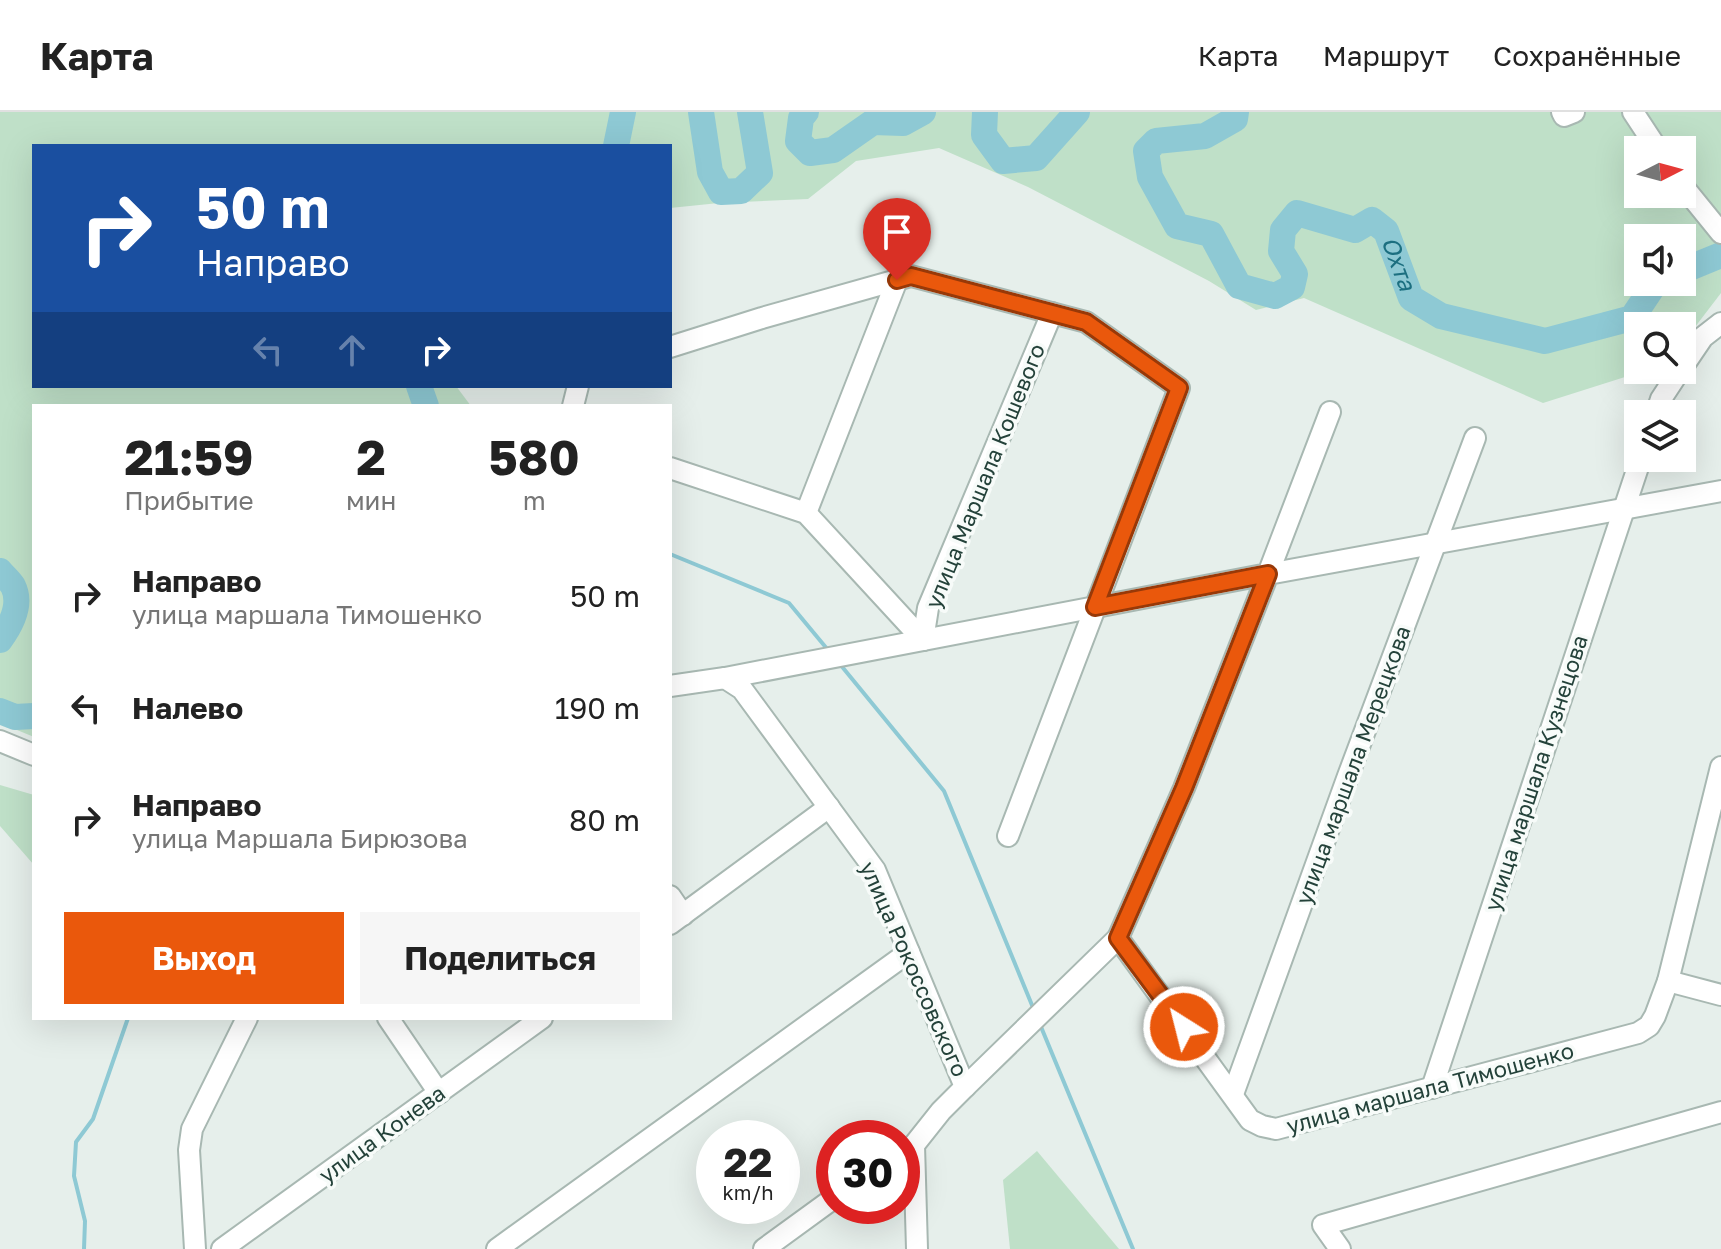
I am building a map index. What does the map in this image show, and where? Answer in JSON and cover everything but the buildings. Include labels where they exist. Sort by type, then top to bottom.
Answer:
[{"type":"street","points":[[1562,112],[1564,116],[1574,112]]},
{"type":"street","points":[[1633,112],[1649,136]]},
{"type":"street","points":[[1696,203],[1721,233]]},
{"type":"street","points":[[672,346],[911,276],[1086,322],[1179,388],[1008,836]]},
{"type":"street","points":[[806,513],[897,280]]},
{"type":"street","name":"улица Маршала Кошевого","points":[[923,640],[928,608],[1052,313]]},
{"type":"street","points":[[1696,347],[1703,337],[1721,323]]},
{"type":"street","points":[[965,1087],[1118,938],[1184,788],[1330,412]]},
{"type":"street","name":"улица маршала Мерецкова","points":[[1233,1094],[1475,438]]},
{"type":"street","points":[[672,469],[806,513],[923,640]]},
{"type":"street","name":"улица маршала Кузнецова","points":[[1432,1088],[1636,472]]},
{"type":"street","points":[[672,686],[1721,491]]},
{"type":"street","name":"улица Рокоссовского","points":[[725,678],[742,689],[875,870],[965,1087],[920,1134]]},
{"type":"street","points":[[0,741],[32,754]]},
{"type":"street","name":"улица маршала Тимошенко","points":[[1118,938],[1250,1120],[1276,1129],[1638,1033],[1649,1026],[1655,1016],[1668,981],[1721,767]]},
{"type":"street","points":[[676,920],[829,807]]},
{"type":"street","points":[[497,1249],[909,952]]},
{"type":"street","points":[[1668,981],[1721,995]]},
{"type":"street","points":[[195,1249],[189,1150],[192,1129],[246,1020]]},
{"type":"street","points":[[389,1020],[439,1093]]},
{"type":"street","name":"улица Конева","points":[[222,1249],[539,1020]]},
{"type":"street","points":[[1340,1249],[1323,1225],[1721,1112]]},
{"type":"street","points":[[764,1249],[816,1211]]},
{"type":"street","name":"улица Рокоссовского","points":[[915,1224],[917,1249]]},
{"type":"green space","points":[[0,112],[1721,112],[1721,293],[1696,326],[1696,312],[1624,312],[1624,377],[1543,403],[1304,298],[1256,310],[1209,281],[1028,187],[939,148],[856,161],[808,199],[672,208],[672,144],[32,144],[32,388],[458,388],[470,404],[32,404],[32,736],[0,723]]},
{"type":"green space","points":[[0,785],[32,794],[32,863],[0,826]]},
{"type":"green space","points":[[1037,1151],[1119,1249],[1010,1249],[1003,1180]]},
{"type":"waterway","name":"Охта","points":[[616,144],[623,112]]},
{"type":"waterway","name":"Охта","points":[[701,112],[710,172],[721,192],[741,191],[760,173],[750,112]]},
{"type":"waterway","name":"Охта","points":[[806,112],[801,118],[798,141],[810,153],[833,150],[873,122],[903,123],[923,112]]},
{"type":"waterway","name":"Охта","points":[[985,112],[984,135],[1003,161],[1036,158],[1077,112]]},
{"type":"waterway","name":"Охта","points":[[1236,112],[1235,119],[1205,136],[1156,141],[1146,151],[1150,177],[1177,226],[1211,234],[1239,286],[1275,296],[1292,287],[1295,274],[1281,251],[1283,230],[1297,213],[1355,230],[1372,220],[1386,231],[1411,298],[1441,316],[1545,341],[1632,318],[1647,296]]},
{"type":"waterway","name":"Охта","points":[[1696,265],[1721,255]]},
{"type":"waterway","name":"Охта","points":[[420,388],[425,404]]},
{"type":"waterway","points":[[672,555],[789,603],[828,650]]},
{"type":"waterway","name":"Охта","points":[[0,571],[13,586],[16,600],[11,621],[0,640]]},
{"type":"waterway","points":[[839,663],[944,791],[1034,1010]]},
{"type":"waterway","name":"Охта","points":[[0,711],[15,717],[32,716]]},
{"type":"waterway","points":[[84,1249],[85,1221],[74,1176],[76,1142],[93,1119],[127,1020]]},
{"type":"waterway","points":[[1039,1022],[1133,1249]]},
{"type":"route","points":[[897,280],[911,276],[1086,322],[1179,388],[1095,607],[1268,574],[1184,788],[1118,938],[1184,1027]]}]
